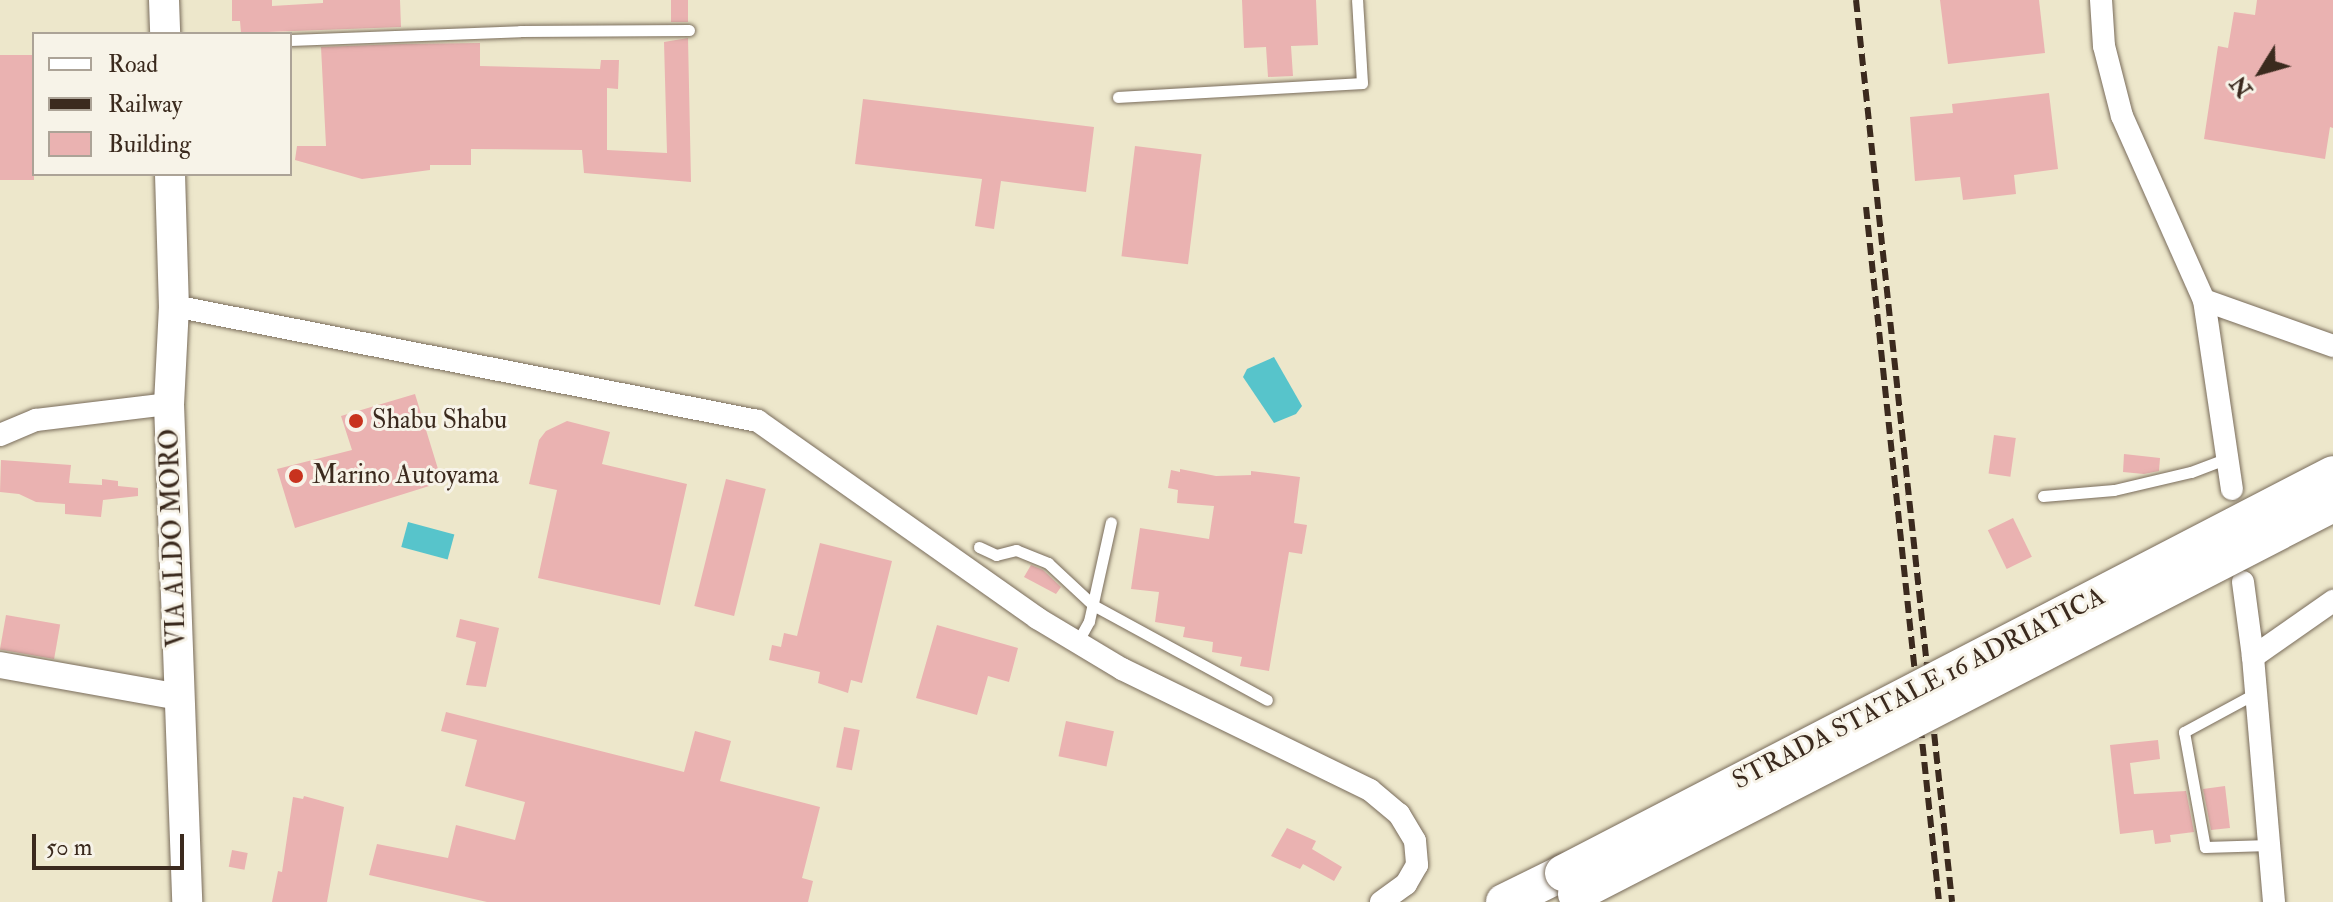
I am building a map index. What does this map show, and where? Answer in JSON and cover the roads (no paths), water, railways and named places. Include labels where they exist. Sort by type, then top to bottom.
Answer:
[{"type":"highway","name":"STRADA STATALE 16 ADRIATICA","points":[[1567,890],[2333,474]]},
{"type":"highway","name":"STRADA STATALE 16 ADRIATICA","points":[[1504,902],[1567,890],[2333,504]]},
{"type":"main road","points":[[164,0],[165,32]]},
{"type":"main road","name":"VIA ALDO MORO","points":[[170,176],[174,306],[169,404],[187,902]]},
{"type":"street","points":[[2101,0],[2104,46],[2122,116],[2204,300],[2232,489]]},
{"type":"street","points":[[2204,300],[2333,346]]},
{"type":"street","points":[[174,306],[758,421],[1037,618],[1155,687],[1370,790],[1399,814],[1415,841],[1417,865],[1406,884],[1381,902]]},
{"type":"street","points":[[0,435],[36,420],[169,404]]},
{"type":"street","points":[[2243,582],[2253,657],[2274,902]]},
{"type":"street","points":[[2253,657],[2333,601]]},
{"type":"street","points":[[0,665],[180,697]]},
{"type":"lane","points":[[1118,97],[1362,83],[1357,0]]},
{"type":"lane","points":[[292,40],[520,31],[689,30]]},
{"type":"lane","points":[[2043,496],[2114,490],[2191,472],[2227,458]]},
{"type":"lane","points":[[1078,641],[1089,621],[1111,522]]},
{"type":"lane","points":[[979,547],[996,555],[1016,550],[1048,563],[1093,605],[1267,700]]},
{"type":"lane","points":[[2256,693],[2184,732],[2205,847],[2269,845]]},
{"type":"water","points":[[1274,357],[1302,406],[1296,414],[1274,423],[1243,377],[1247,369]]},
{"type":"water","points":[[408,522],[454,534],[448,560],[401,547]]},
{"type":"railway","points":[[1856,0],[1952,902]]},
{"type":"railway","points":[[1866,207],[1939,902]]},
{"type":"place","name":"Shabu Shabu","points":[[356,421]]},
{"type":"place","name":"Marino Autoyama","points":[[296,476]]}]
